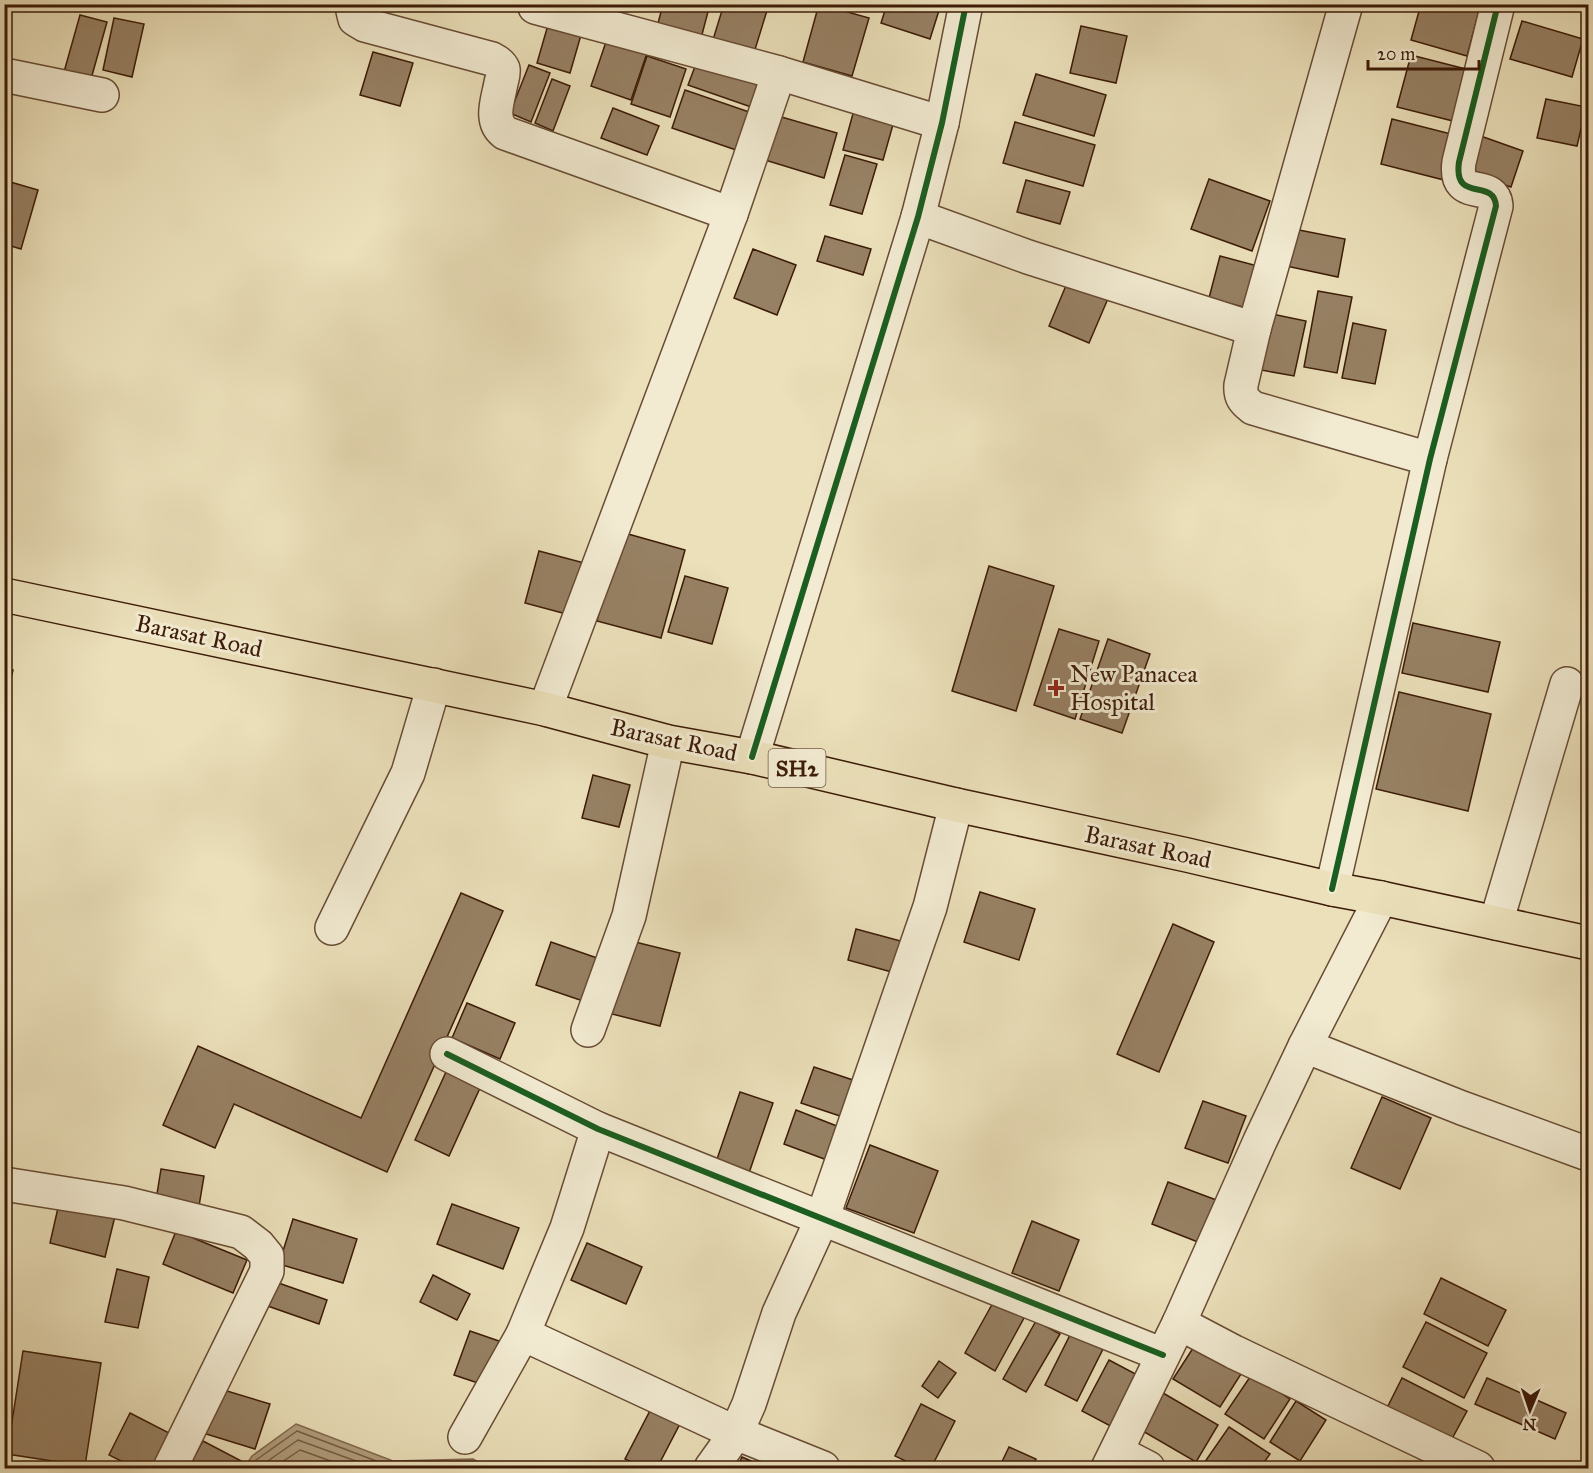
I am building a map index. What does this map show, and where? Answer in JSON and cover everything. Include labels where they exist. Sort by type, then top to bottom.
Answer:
[{"type":"main road","name":"Barasat Road","points":[[4,595],[545,709],[668,742],[753,757],[956,805],[1588,944]]},
{"type":"street","points":[[354,4],[355,19],[365,25],[492,59],[498,63],[503,68],[503,75],[495,112],[496,122],[505,133],[731,214]]},
{"type":"street","points":[[753,757],[918,217],[942,123],[966,4]]},
{"type":"street","points":[[1346,4],[1254,329],[1240,394],[1252,408],[1430,459]]},
{"type":"street","points":[[1332,889],[1430,459],[1496,206],[1491,195],[1462,185],[1457,173],[1498,4]]},
{"type":"street","points":[[535,7],[779,73],[942,123]]},
{"type":"street","points":[[545,709],[731,214],[779,73]]},
{"type":"street","points":[[4,75],[102,95]]},
{"type":"street","points":[[918,217],[1028,257],[1254,329]]},
{"type":"street","points":[[1496,923],[1567,684]]},
{"type":"street","points":[[332,928],[408,773],[434,685]]},
{"type":"street","points":[[588,1030],[629,916],[668,742]]},
{"type":"street","points":[[711,1468],[736,1433],[749,1404],[779,1313],[822,1219],[930,907],[956,805]]},
{"type":"street","points":[[1148,1468],[1113,1460],[1179,1323],[1305,1046],[1381,898]]},
{"type":"street","points":[[1305,1046],[1462,1108],[1588,1154]]},
{"type":"street","points":[[447,1054],[598,1129],[1163,1355]]},
{"type":"street","points":[[465,1437],[524,1334],[567,1227],[598,1129]]},
{"type":"street","points":[[4,1184],[124,1203],[241,1232],[258,1245],[267,1256],[267,1271],[170,1468]]},
{"type":"street","points":[[1179,1323],[1234,1352],[1478,1468]]},
{"type":"street","points":[[524,1334],[736,1433],[823,1468]]},
{"type":"water","points":[[296,1424],[393,1461],[473,1459],[489,1468],[244,1468],[252,1456]]},
{"type":"building","points":[[663,4],[710,4],[699,46],[655,35]]},
{"type":"building","points":[[724,4],[769,4],[753,56],[712,43]]},
{"type":"building","points":[[819,4],[869,18],[852,76],[803,62]]},
{"type":"building","points":[[887,4],[941,4],[930,39],[881,23]]},
{"type":"building","points":[[1421,4],[1456,4],[1479,11],[1467,56],[1411,40]]},
{"type":"building","points":[[80,15],[107,22],[91,79],[64,72]]},
{"type":"building","points":[[114,18],[144,24],[132,77],[103,70]]},
{"type":"building","points":[[550,18],[583,28],[570,73],[537,63]]},
{"type":"building","points":[[1522,21],[1583,39],[1572,77],[1510,59]]},
{"type":"building","points":[[1081,26],[1127,36],[1116,83],[1070,73]]},
{"type":"building","points":[[607,39],[647,53],[631,100],[591,86]]},
{"type":"building","points":[[373,52],[413,63],[400,106],[360,95]]},
{"type":"building","points":[[1411,55],[1470,70],[1457,122],[1397,107]]},
{"type":"building","points":[[647,56],[686,69],[670,117],[631,104]]},
{"type":"building","points":[[699,56],[764,78],[754,108],[688,85]]},
{"type":"building","points":[[529,65],[550,73],[531,122],[510,113]]},
{"type":"building","points":[[1036,74],[1106,95],[1094,136],[1023,115]]},
{"type":"building","points":[[552,79],[570,86],[553,131],[535,123]]},
{"type":"building","points":[[685,90],[752,113],[739,151],[672,128]]},
{"type":"building","points":[[1546,99],[1586,107],[1577,146],[1537,138]]},
{"type":"building","points":[[613,108],[659,126],[647,155],[601,138]]},
{"type":"building","points":[[854,110],[894,121],[883,160],[843,150]]},
{"type":"building","points":[[778,116],[837,133],[824,178],[765,160]]},
{"type":"building","points":[[1392,119],[1455,135],[1444,180],[1381,164]]},
{"type":"building","points":[[1015,122],[1095,145],[1083,186],[1003,163]]},
{"type":"building","points":[[1475,134],[1523,151],[1511,187],[1462,170]]},
{"type":"building","points":[[845,155],[877,164],[862,214],[830,205]]},
{"type":"building","points":[[1209,179],[1270,201],[1252,251],[1191,229]]},
{"type":"building","points":[[1026,180],[1070,192],[1060,224],[1017,212]]},
{"type":"building","points":[[7,181],[38,190],[21,249],[4,244],[4,190]]},
{"type":"building","points":[[1294,229],[1345,239],[1338,277],[1286,266]]},
{"type":"building","points":[[825,236],[871,249],[863,275],[817,261]]},
{"type":"building","points":[[753,249],[796,265],[777,315],[734,298]]},
{"type":"building","points":[[1220,256],[1265,268],[1254,310],[1209,298]]},
{"type":"building","points":[[1070,276],[1110,294],[1089,343],[1049,326]]},
{"type":"building","points":[[1318,291],[1352,297],[1337,373],[1304,367]]},
{"type":"building","points":[[1272,314],[1306,321],[1294,376],[1261,370]]},
{"type":"building","points":[[1353,323],[1386,330],[1375,384],[1342,378]]},
{"type":"building","points":[[621,532],[685,550],[661,638],[597,621]]},
{"type":"building","points":[[539,551],[588,564],[574,616],[525,603]]},
{"type":"building","points":[[989,566],[1054,586],[1016,711],[952,691]]},
{"type":"building","points":[[685,576],[728,588],[712,644],[668,632]]},
{"type":"building","points":[[1413,623],[1500,642],[1488,692],[1402,673]]},
{"type":"building","points":[[1059,629],[1099,641],[1075,719],[1034,705]]},
{"type":"building","points":[[1108,639],[1150,654],[1122,733],[1080,719]]},
{"type":"building","points":[[4,668],[13,670],[4,707]]},
{"type":"building","points":[[1399,692],[1491,714],[1468,811],[1376,789]]},
{"type":"building","points":[[593,775],[630,785],[619,827],[582,818]]},
{"type":"building","points":[[980,892],[1035,909],[1019,960],[964,942]]},
{"type":"building","points":[[461,893],[503,911],[387,1172],[234,1104],[215,1148],[163,1125],[198,1046],[361,1118]]},
{"type":"building","points":[[1173,924],[1214,942],[1159,1072],[1117,1054]]},
{"type":"building","points":[[856,929],[908,943],[899,974],[848,960]]},
{"type":"building","points":[[631,941],[680,953],[660,1026],[612,1014]]},
{"type":"building","points":[[551,942],[600,959],[586,1002],[536,985]]},
{"type":"building","points":[[467,1003],[515,1023],[500,1059],[452,1038]]},
{"type":"building","points":[[814,1067],[865,1084],[852,1120],[801,1103]]},
{"type":"building","points":[[446,1072],[480,1088],[449,1156],[415,1140]]},
{"type":"building","points":[[740,1092],[773,1103],[749,1173],[716,1162]]},
{"type":"building","points":[[1382,1097],[1431,1118],[1400,1189],[1351,1168]]},
{"type":"building","points":[[1203,1101],[1246,1116],[1228,1163],[1185,1148]]},
{"type":"building","points":[[796,1110],[847,1130],[835,1163],[784,1144]]},
{"type":"building","points":[[870,1145],[938,1171],[914,1233],[846,1208]]},
{"type":"building","points":[[161,1169],[204,1176],[199,1206],[156,1200]]},
{"type":"building","points":[[1168,1182],[1219,1201],[1203,1244],[1152,1224]]},
{"type":"building","points":[[60,1199],[116,1212],[105,1257],[50,1243]]},
{"type":"building","points":[[452,1204],[519,1228],[503,1269],[437,1244]]},
{"type":"building","points":[[293,1219],[357,1239],[343,1283],[279,1264]]},
{"type":"building","points":[[1032,1221],[1079,1240],[1059,1291],[1012,1273]]},
{"type":"building","points":[[176,1231],[247,1260],[233,1293],[163,1264]]},
{"type":"building","points":[[587,1243],[642,1267],[626,1304],[571,1280]]},
{"type":"building","points":[[117,1269],[149,1277],[138,1328],[105,1322]]},
{"type":"building","points":[[433,1275],[470,1294],[457,1320],[420,1302]]},
{"type":"building","points":[[1441,1278],[1506,1310],[1488,1346],[1424,1314]]},
{"type":"building","points":[[270,1280],[327,1300],[319,1324],[262,1304]]},
{"type":"building","points":[[994,1301],[1024,1318],[995,1371],[965,1353]]},
{"type":"building","points":[[1036,1321],[1060,1334],[1026,1392],[1003,1379]]},
{"type":"building","points":[[1426,1322],[1487,1353],[1464,1398],[1403,1367]]},
{"type":"building","points":[[470,1331],[499,1341],[484,1385],[454,1375]]},
{"type":"building","points":[[1072,1331],[1104,1347],[1077,1401],[1045,1385]]},
{"type":"building","points":[[1195,1345],[1241,1374],[1220,1407],[1173,1379]]},
{"type":"building","points":[[23,1351],[101,1363],[85,1466],[7,1454]]},
{"type":"building","points":[[1109,1360],[1145,1379],[1118,1430],[1082,1411]]},
{"type":"building","points":[[939,1361],[956,1373],[938,1398],[922,1386]]},
{"type":"building","points":[[1252,1374],[1290,1399],[1264,1439],[1225,1414]]},
{"type":"building","points":[[1402,1378],[1467,1411],[1447,1448],[1383,1416]]},
{"type":"building","points":[[1487,1378],[1566,1413],[1555,1439],[1475,1404]]},
{"type":"building","points":[[217,1388],[270,1404],[255,1449],[203,1433]]},
{"type":"building","points":[[1163,1393],[1218,1425],[1196,1462],[1141,1430]]},
{"type":"building","points":[[1296,1401],[1326,1420],[1300,1461],[1270,1442]]},
{"type":"building","points":[[654,1403],[683,1418],[657,1468],[644,1468],[625,1459]]},
{"type":"building","points":[[921,1404],[955,1421],[931,1468],[920,1468],[895,1456]]},
{"type":"building","points":[[130,1413],[173,1435],[156,1468],[135,1468],[109,1455]]},
{"type":"building","points":[[1229,1427],[1270,1454],[1260,1468],[1206,1468],[1202,1466]]},
{"type":"building","points":[[203,1441],[247,1464],[244,1468],[188,1468]]},
{"type":"building","points":[[1009,1447],[1036,1459],[1031,1468],[999,1468]]},
{"type":"building","points":[[742,1457],[767,1468],[737,1468]]},
{"type":"cycle path","points":[[752,757],[918,217],[942,123],[966,4]]},
{"type":"cycle path","points":[[1332,889],[1430,459],[1496,206],[1494,198],[1489,193],[1462,183],[1459,175],[1459,162],[1498,4]]},
{"type":"cycle path","points":[[447,1054],[598,1129],[1163,1355]]},
{"type":"place","name":"New Panacea Hospital","points":[[1056,688]]}]
